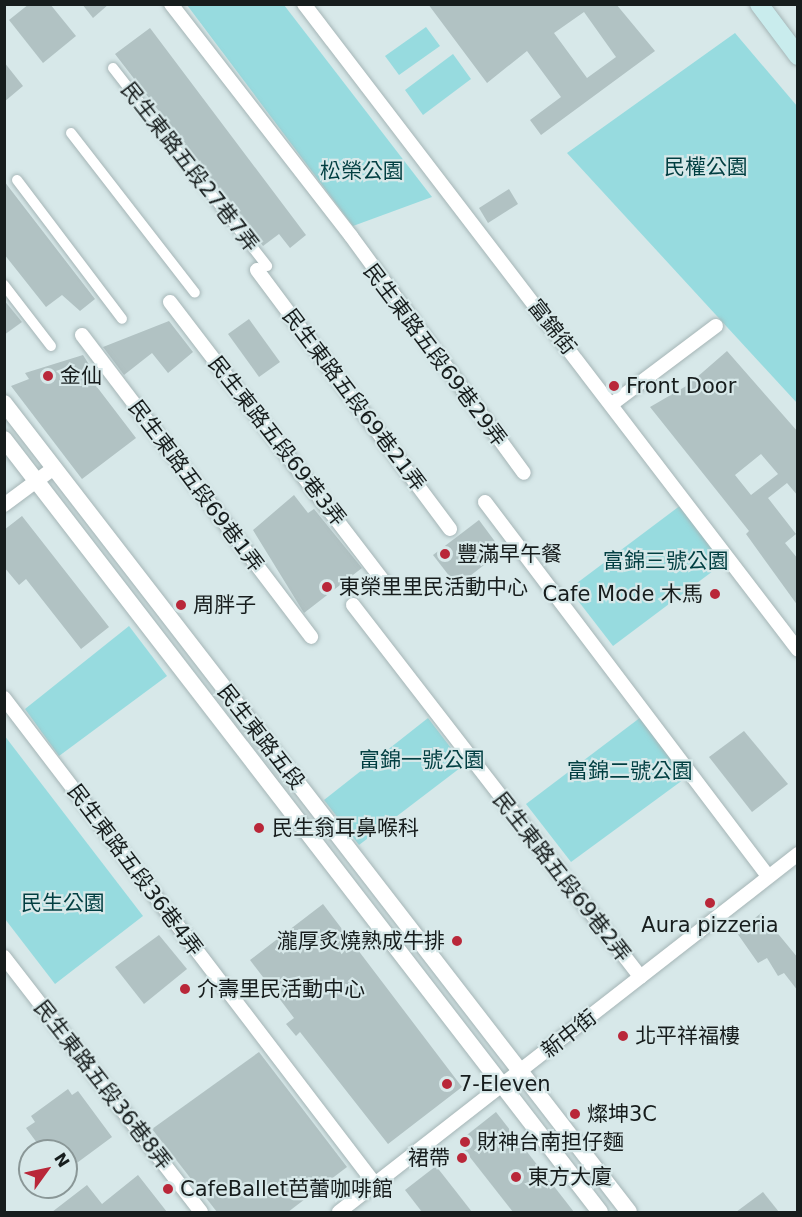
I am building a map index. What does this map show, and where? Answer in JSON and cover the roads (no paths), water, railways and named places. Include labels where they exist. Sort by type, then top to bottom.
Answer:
[{"type":"main road","points":[[759,4],[798,56]]},
{"type":"street","name":"民生東路五段69巷29弄","points":[[171,4],[351,236],[524,473]]},
{"type":"street","name":"富錦街","points":[[304,4],[798,650]]},
{"type":"street","name":"民生東路五段27巷7弄","points":[[113,68],[262,268]]},
{"type":"street","points":[[71,133],[195,293]]},
{"type":"street","points":[[17,180],[122,320]]},
{"type":"street","name":"民生東路五段69巷21弄","points":[[262,268],[450,529]]},
{"type":"street","points":[[4,285],[51,346]]},
{"type":"street","name":"民生東路五段69巷3弄","points":[[170,302],[383,581]]},
{"type":"street","points":[[612,404],[716,326]]},
{"type":"street","name":"民生東路五段69巷1弄","points":[[82,334],[311,637]]},
{"type":"street","name":"民生東路五段","points":[[4,403],[519,1073],[629,1212]]},
{"type":"street","name":"民生東路五段","points":[[4,440],[600,1212]]},
{"type":"street","points":[[4,505],[54,468]]},
{"type":"street","points":[[485,502],[768,876]]},
{"type":"street","name":"民生東路五段69巷2弄","points":[[353,605],[640,977]]},
{"type":"street","name":"民生東路五段36巷4弄","points":[[4,698],[375,1184]]},
{"type":"street","name":"新中街","points":[[339,1212],[798,854]]},
{"type":"street","name":"民生東路五段36巷8弄","points":[[4,957],[201,1212]]},
{"type":"place","name":"金仙","points":[[48,376]]},
{"type":"place","name":"Front Door","points":[[614,386]]},
{"type":"place","name":"豐滿早午餐","points":[[445,554]]},
{"type":"place","name":"東榮里里民活動中心","points":[[327,587]]},
{"type":"place","name":"Cafe Mode 木馬","points":[[715,594]]},
{"type":"place","name":"周胖子","points":[[181,605]]},
{"type":"place","name":"民生翁耳鼻喉科","points":[[259,828]]},
{"type":"place","name":"Aura pizzeria","points":[[710,903]]},
{"type":"place","name":"瀧厚炙燒熟成牛排","points":[[457,941]]},
{"type":"place","name":"介壽里民活動中心","points":[[185,989]]},
{"type":"place","name":"北平祥福樓","points":[[623,1036]]},
{"type":"place","name":"7-Eleven","points":[[447,1084]]},
{"type":"place","name":"燦坤3C","points":[[575,1114]]},
{"type":"place","name":"財神台南担仔麵","points":[[465,1142]]},
{"type":"place","name":"裙帶","points":[[462,1158]]},
{"type":"place","name":"東方大廈","points":[[516,1177]]},
{"type":"place","name":"CafeBallet芭蕾咖啡館","points":[[168,1189]]},
{"type":"park label","name":"民權公園","points":[[706,167]]},
{"type":"park label","name":"松榮公園","points":[[362,171]]},
{"type":"park label","name":"富錦三號公園","points":[[666,561]]},
{"type":"park label","name":"富錦一號公園","points":[[422,760]]},
{"type":"park label","name":"富錦二號公園","points":[[630,771]]},
{"type":"park label","name":"民生公園","points":[[63,903]]}]
